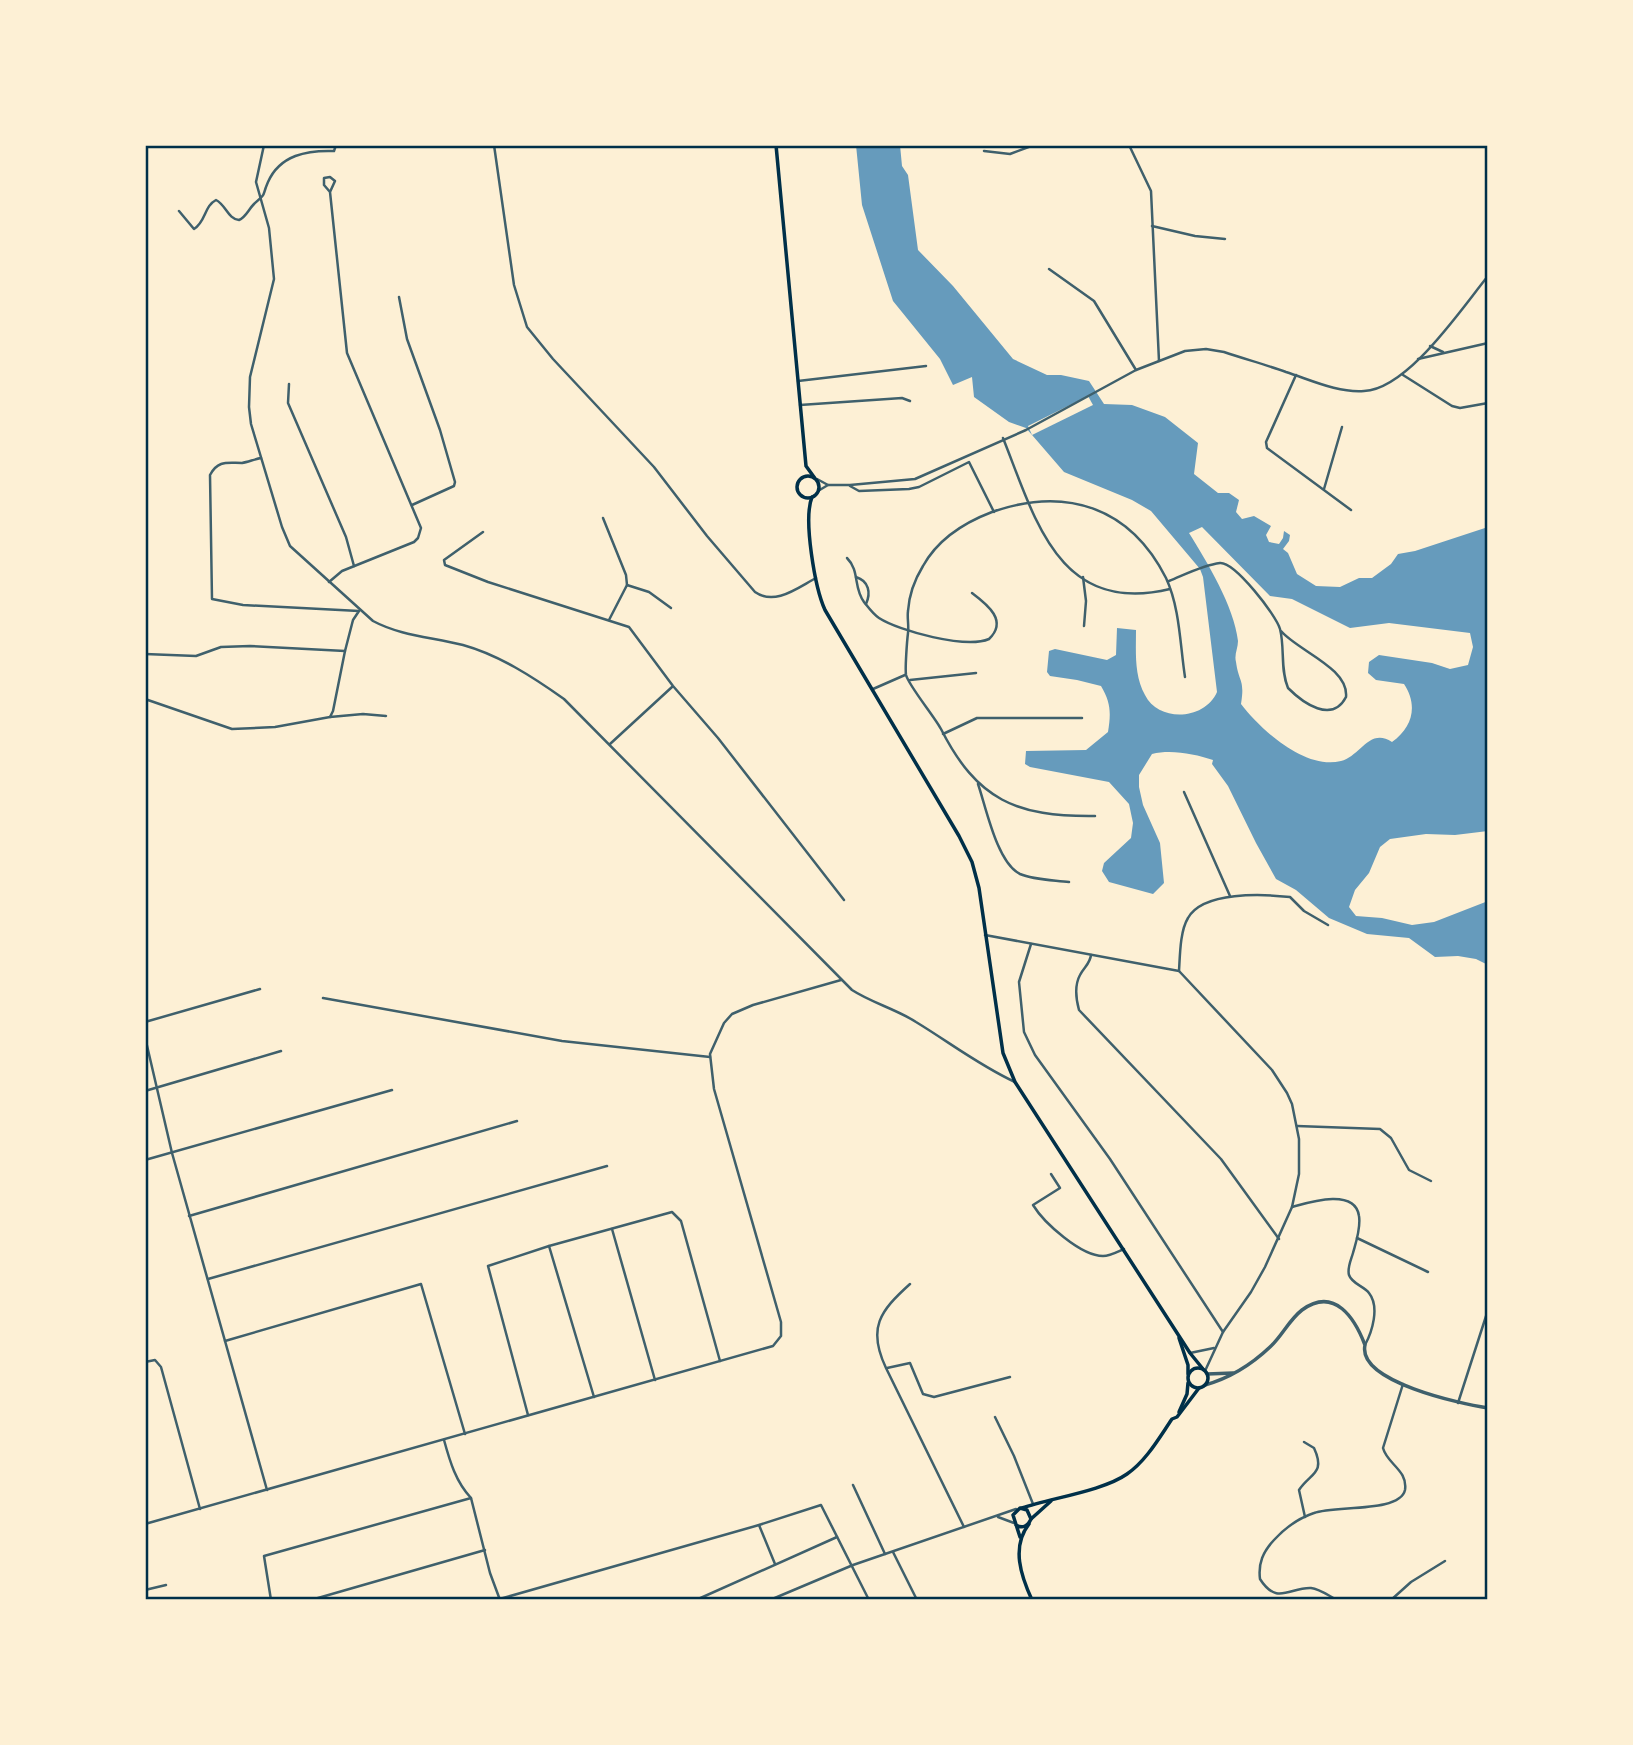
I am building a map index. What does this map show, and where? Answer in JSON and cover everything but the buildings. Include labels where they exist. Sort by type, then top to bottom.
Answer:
[{"type":"main road","points":[[776,145],[806,466],[796,486],[809,510],[816,578],[824,610],[946,811],[969,856],[979,888],[1003,1053],[1015,1082],[1208,1380],[1177,1417],[1172,1419],[1147,1454],[1126,1475],[1106,1484],[1020,1509],[1013,1515],[1020,1541],[1020,1564],[1032,1600]]},
{"type":"main road","points":[[806,466],[815,478],[818,491],[809,510]]},
{"type":"main road","points":[[801,477],[807,475],[815,478]]},
{"type":"main road","points":[[802,497],[813,497]]},
{"type":"main road","points":[[1176,1330],[1186,1357],[1188,1374],[1187,1395],[1177,1417]]},
{"type":"main road","points":[[1188,1374],[1194,1368],[1205,1372]]},
{"type":"main road","points":[[1188,1381],[1193,1387],[1199,1388]]},
{"type":"main road","points":[[1015,1524],[1024,1527],[1045,1505],[1056,1498]]},
{"type":"main road","points":[[1020,1509],[1029,1512],[1030,1522],[1020,1541]]},
{"type":"street","points":[[264,145],[256,182],[269,228],[274,279],[249,389],[251,424],[290,546],[359,611],[387,629],[483,651],[564,699],[841,980],[867,1000],[914,1020],[996,1074],[1015,1082]]},
{"type":"street","points":[[179,211],[194,229],[203,221],[208,208],[216,200],[235,220],[244,218],[266,195],[267,184],[279,164],[296,155],[315,150],[334,151],[336,145]]},
{"type":"street","points":[[494,145],[514,285],[527,327],[553,359],[654,467],[707,536],[755,592],[773,598],[816,578]]},
{"type":"street","points":[[984,151],[1010,154],[1034,145]]},
{"type":"street","points":[[1129,145],[1151,191],[1159,361]]},
{"type":"street","points":[[329,583],[342,571],[414,542],[421,528],[346,353],[330,192]]},
{"type":"street","points":[[1152,226],[1195,236],[1225,239]]},
{"type":"street","points":[[1049,269],[1094,301],[1136,370]]},
{"type":"street","points":[[815,478],[828,485],[916,479],[1026,430],[1136,370],[1185,351],[1206,349],[1224,352],[1338,389],[1365,391],[1379,388],[1403,375],[1488,276]]},
{"type":"street","points":[[399,297],[407,339],[440,430],[455,482],[454,486],[412,505]]},
{"type":"street","points":[[1418,359],[1488,343]]},
{"type":"street","points":[[1430,346],[1446,353]]},
{"type":"street","points":[[798,381],[926,366]]},
{"type":"street","points":[[1296,375],[1266,445],[1269,450],[1351,510]]},
{"type":"street","points":[[1403,375],[1456,407],[1488,403]]},
{"type":"street","points":[[289,384],[288,402],[346,537],[354,566]]},
{"type":"street","points":[[800,405],[902,398],[910,401]]},
{"type":"street","points":[[1456,400],[1456,407]]},
{"type":"street","points":[[1324,489],[1342,427]]},
{"type":"street","points":[[1003,438],[1041,533],[1068,567],[1096,585],[1121,592],[1145,594],[1170,589]]},
{"type":"street","points":[[261,458],[242,463],[223,462],[214,467],[210,475],[212,599],[243,605],[359,611]]},
{"type":"street","points":[[962,458],[964,465]]},
{"type":"street","points":[[850,485],[859,491],[919,487],[969,462],[994,512]]},
{"type":"street","points":[[940,468],[946,473]]},
{"type":"street","points":[[929,473],[933,480]]},
{"type":"street","points":[[916,479],[919,487]]},
{"type":"street","points":[[898,482],[898,490]]},
{"type":"street","points":[[818,491],[828,485]]},
{"type":"street","points":[[1095,816],[1067,816],[1009,804],[978,784],[962,765],[906,675],[908,611],[912,592],[928,559],[952,533],[994,512],[1029,501],[1057,500],[1085,505],[1118,520],[1141,540],[1167,581],[1176,610],[1185,677]]},
{"type":"street","points":[[603,517],[626,575],[627,585],[609,620]]},
{"type":"street","points":[[483,532],[444,560],[445,565],[488,582],[629,627],[844,900]]},
{"type":"street","points":[[847,558],[852,563],[857,588],[866,604],[880,618],[919,634],[964,642],[989,639],[997,628],[996,618],[989,607],[972,593]]},
{"type":"street","points":[[1167,581],[1219,563],[1231,568],[1272,611],[1287,638],[1334,670],[1344,681],[1346,697],[1339,707],[1318,710],[1288,688],[1281,631]]},
{"type":"street","points":[[856,577],[863,580],[868,588],[866,604]]},
{"type":"street","points":[[1083,577],[1086,601],[1084,626]]},
{"type":"street","points":[[627,585],[649,592],[671,608]]},
{"type":"street","points":[[330,717],[350,629],[359,611]]},
{"type":"street","points":[[145,654],[196,656],[221,647],[250,646],[345,651]]},
{"type":"street","points":[[910,680],[976,673]]},
{"type":"street","points":[[873,689],[906,675]]},
{"type":"street","points":[[610,744],[673,686]]},
{"type":"street","points":[[145,699],[232,729],[275,727],[363,714],[386,716]]},
{"type":"street","points":[[943,734],[977,718],[1082,718]]},
{"type":"street","points":[[978,784],[1007,863],[1028,876],[1069,882]]},
{"type":"street","points":[[1184,792],[1230,896]]},
{"type":"street","points":[[1179,971],[1186,919],[1197,908],[1230,896],[1290,897],[1304,911],[1328,925]]},
{"type":"street","points":[[985,935],[1179,971],[1272,1070],[1287,1093],[1297,1126],[1300,1163],[1292,1207],[1279,1239],[1251,1292],[1214,1348],[1205,1372],[1239,1372]]},
{"type":"street","points":[[1031,944],[1020,982],[1024,1032],[1035,1055],[1110,1159],[1223,1332]]},
{"type":"street","points":[[1091,955],[1076,988],[1079,1010],[1221,1159],[1279,1239]]},
{"type":"street","points":[[145,1524],[773,1346],[778,1342],[782,1330],[714,1089],[710,1057],[724,1023],[738,1010],[841,980]]},
{"type":"street","points":[[145,1022],[260,989]]},
{"type":"street","points":[[323,998],[562,1041],[710,1057]]},
{"type":"street","points":[[145,1037],[172,1153],[267,1490]]},
{"type":"street","points":[[145,1091],[281,1051]]},
{"type":"street","points":[[145,1160],[392,1090]]},
{"type":"street","points":[[189,1216],[517,1121]]},
{"type":"street","points":[[1297,1126],[1380,1129],[1391,1138],[1409,1170],[1431,1181]]},
{"type":"street","points":[[208,1279],[607,1166]]},
{"type":"street","points":[[1051,1174],[1060,1188],[1033,1205],[1046,1222],[1090,1254],[1104,1256],[1124,1249]]},
{"type":"street","points":[[1292,1207],[1334,1200],[1351,1202],[1359,1213],[1357,1238],[1349,1271],[1350,1276],[1369,1293],[1373,1305],[1372,1328],[1363,1350],[1373,1367],[1386,1377],[1404,1384],[1458,1403],[1488,1408]]},
{"type":"street","points":[[528,1415],[488,1266],[672,1212],[681,1221],[720,1362]]},
{"type":"street","points":[[612,1229],[655,1380]]},
{"type":"street","points":[[1357,1238],[1428,1272]]},
{"type":"street","points":[[549,1246],[594,1397]]},
{"type":"street","points":[[225,1341],[421,1284],[466,1434]]},
{"type":"street","points":[[910,1284],[882,1313],[877,1345],[964,1527]]},
{"type":"street","points":[[1205,1385],[1239,1372],[1271,1347],[1302,1311],[1322,1302],[1344,1309],[1352,1317],[1365,1345]]},
{"type":"street","points":[[1458,1403],[1488,1310]]},
{"type":"street","points":[[1190,1353],[1214,1348]]},
{"type":"street","points":[[145,1362],[155,1360],[161,1367],[200,1509]]},
{"type":"street","points":[[886,1368],[910,1363],[923,1394],[934,1397],[1010,1377]]},
{"type":"street","points":[[1337,1600],[1311,1588],[1281,1594],[1267,1587],[1261,1579],[1259,1567],[1263,1553],[1285,1530],[1305,1517],[1330,1509],[1386,1505],[1401,1498],[1405,1490],[1404,1477],[1385,1455],[1383,1448],[1404,1384]]},
{"type":"street","points":[[995,1418],[1014,1456],[1033,1505]]},
{"type":"street","points":[[444,1440],[450,1465],[471,1499],[498,1599],[821,1505],[869,1600]]},
{"type":"street","points":[[1304,1442],[1314,1448],[1318,1466],[1314,1476],[1299,1490],[1305,1517]]},
{"type":"street","points":[[853,1485],[885,1554]]},
{"type":"street","points":[[271,1600],[264,1556],[471,1499]]},
{"type":"street","points":[[770,1600],[853,1565],[1020,1509]]},
{"type":"street","points":[[995,1517],[1015,1524]]},
{"type":"street","points":[[759,1525],[775,1564]]},
{"type":"street","points":[[696,1600],[837,1537]]},
{"type":"street","points":[[311,1600],[485,1550]]},
{"type":"street","points":[[893,1552],[917,1600]]},
{"type":"street","points":[[1391,1600],[1411,1582],[1445,1561]]},
{"type":"street","points":[[145,1591],[166,1585]]},
{"type":"street","points":[[625,1600],[659,1600]]},
{"type":"water","points":[[856,145],[900,145],[902,166],[908,175],[918,250],[953,286],[1013,359],[1047,375],[1089,381],[1104,404],[1132,405],[1165,417],[1198,443],[1194,474],[1218,493],[1229,493],[1239,500],[1236,512],[1242,519],[1254,516],[1271,526],[1266,535],[1269,542],[1279,544],[1284,531],[1290,535],[1283,549],[1288,553],[1297,574],[1316,586],[1340,587],[1359,578],[1372,578],[1391,564],[1398,554],[1488,527],[1488,831],[1390,839],[1380,847],[1369,873],[1355,890],[1349,907],[1356,916],[1382,918],[1412,925],[1434,922],[1488,901],[1488,965],[1476,959],[1458,956],[1435,957],[1409,938],[1367,934],[1329,918],[1296,890],[1276,879],[1228,786],[1212,764],[1213,760],[1199,756],[1175,752],[1152,754],[1139,775],[1143,805],[1160,843],[1164,883],[1153,894],[1109,882],[1102,871],[1104,863],[1131,838],[1133,823],[1129,804],[1109,782],[1025,764],[1026,751],[1086,750],[1108,732],[1109,708],[1101,686],[1050,676],[1047,672],[1049,651],[1055,649],[1107,660],[1116,655],[1117,628],[1136,630],[1136,663],[1145,695],[1160,710],[1182,715],[1193,713],[1211,701],[1217,692],[1203,577],[1200,569],[1151,511],[1132,500],[1064,472],[1026,428],[1009,422],[974,397],[972,377],[953,385],[940,359],[893,301],[862,205]],"holes":[[[1202,527],[1270,596],[1292,599],[1350,628],[1389,623],[1470,633],[1473,647],[1468,665],[1450,669],[1432,663],[1379,655],[1369,662],[1368,673],[1376,680],[1404,684],[1412,708],[1405,730],[1392,742],[1384,738],[1371,740],[1341,761],[1313,760],[1272,736],[1241,704],[1242,685],[1236,659],[1238,641],[1231,613],[1219,585],[1189,533]]]},
{"type":"pier","points":[[1088,396],[1093,405],[1032,435],[1028,426]]}]
